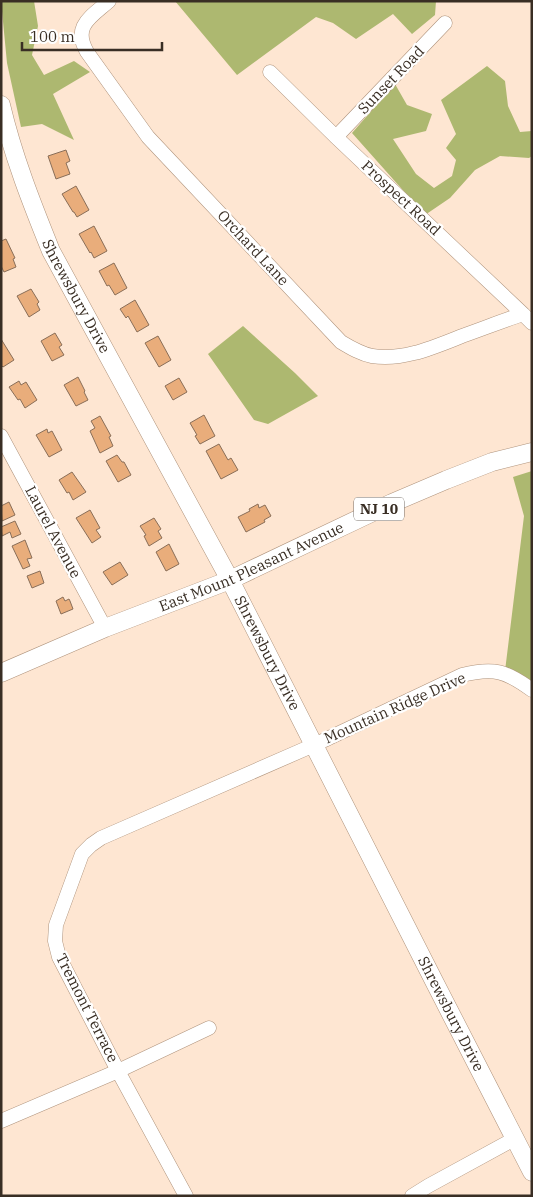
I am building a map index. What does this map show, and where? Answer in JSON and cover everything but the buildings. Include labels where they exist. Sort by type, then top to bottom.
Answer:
[{"type":"main road","name":"Shrewsbury Drive","points":[[1,105],[9,137],[33,207],[51,251],[230,580],[532,1172]]},
{"type":"main road","name":"East Mount Pleasant Avenue","points":[[1,672],[105,628],[230,580],[392,503],[446,480],[492,462],[532,452]]},
{"type":"street","name":"Orchard Lane","points":[[109,1],[90,18],[81,30],[82,44],[87,52],[148,137],[341,342],[356,351],[370,356],[398,356],[426,350],[527,318]]},
{"type":"street","name":"Sunset Road","points":[[336,137],[445,23]]},
{"type":"street","name":"Prospect Road","points":[[270,72],[527,318]]},
{"type":"street","name":"Laurel Avenue","points":[[1,436],[105,628]]},
{"type":"street","name":"Mountain Ridge Drive","points":[[314,745],[462,675],[478,671],[492,671],[517,679],[532,690]]},
{"type":"street","name":"Tremont Terrace","points":[[186,1196],[59,957],[55,941],[56,925],[82,854],[101,838],[314,745]]},
{"type":"street","points":[[1,1121],[208,1028]]},
{"type":"street","points":[[412,1196],[514,1140]]},
{"type":"green space","points":[[1,1],[34,1],[38,26],[32,55],[44,75],[74,61],[90,72],[53,94],[74,140],[42,124],[21,127],[7,63]]},
{"type":"green space","points":[[175,1],[436,1],[435,15],[412,34],[393,14],[356,39],[333,23],[316,17],[237,75]]},
{"type":"green space","points":[[487,66],[505,81],[508,106],[520,132],[532,131],[532,156],[529,158],[500,156],[475,170],[450,198],[425,215],[352,133],[395,84],[407,105],[432,114],[426,131],[393,139],[416,174],[434,188],[452,176],[456,160],[446,148],[456,134],[441,100]]},
{"type":"green space","points":[[243,326],[318,396],[268,424],[254,420],[208,354]]},
{"type":"green space","points":[[532,471],[532,687],[505,671],[524,516],[513,477]]}]
